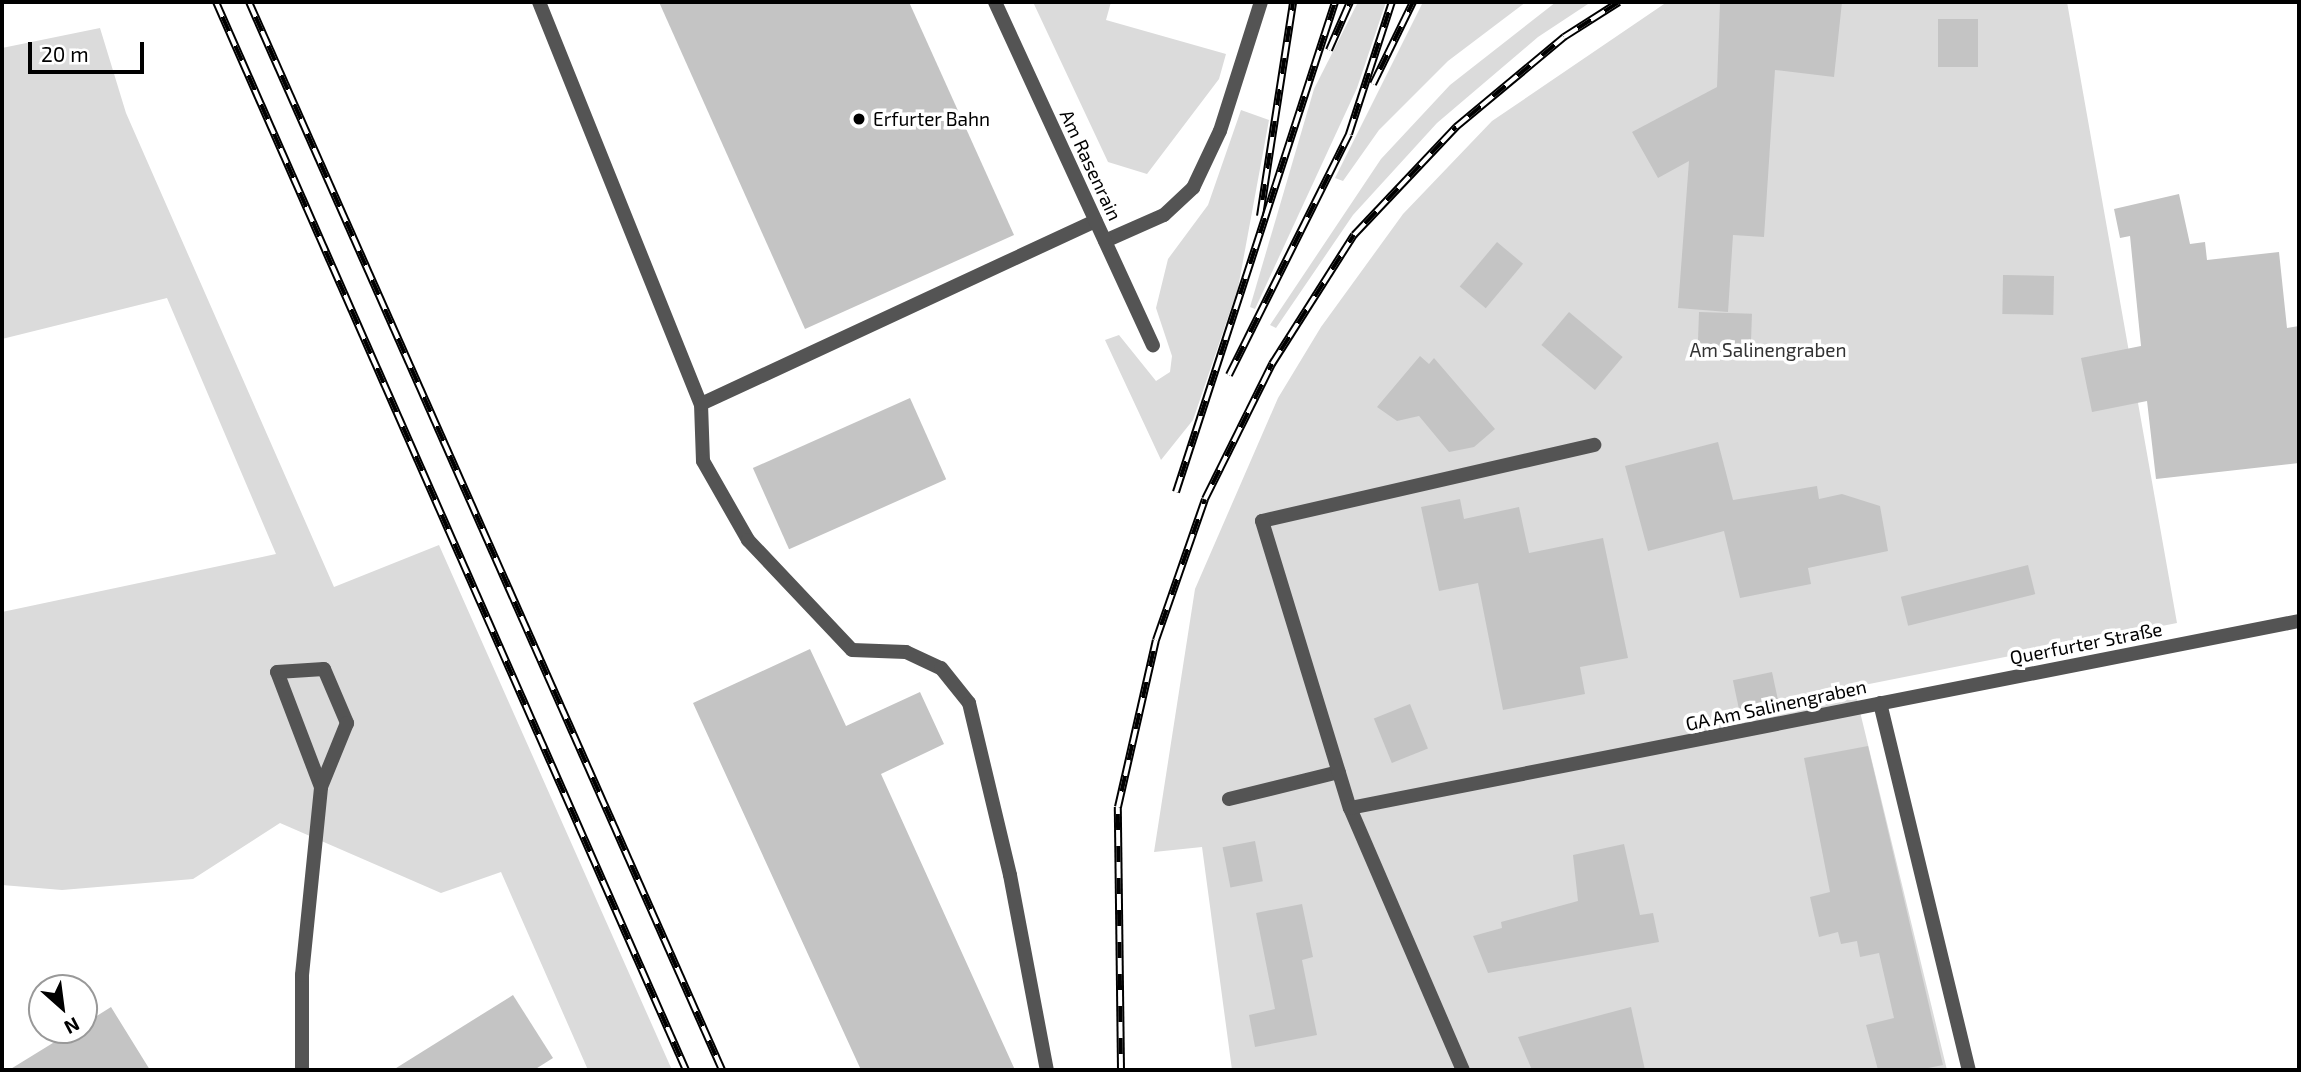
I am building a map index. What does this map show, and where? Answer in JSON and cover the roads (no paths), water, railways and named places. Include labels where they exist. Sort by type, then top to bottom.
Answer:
[{"type":"street","points":[[539,2],[701,404],[703,461],[748,540],[852,650],[906,652],[941,668],[969,703],[1010,875],[1046,1070]]},
{"type":"street","name":"Am Rasenrain","points":[[995,2],[1153,345]]},
{"type":"street","points":[[1105,241],[1164,215],[1193,188],[1220,131],[1261,2]]},
{"type":"street","points":[[701,404],[1096,221]]},
{"type":"street","points":[[1464,1070],[1350,808],[1262,521],[1594,445]]},
{"type":"street","name":"Querfurter Straße","points":[[1880,703],[2299,621]]},
{"type":"street","points":[[302,1070],[302,975],[321,787],[347,723],[324,669],[277,672],[321,787]]},
{"type":"street","name":"GA Am Salinengraben","points":[[1350,808],[1880,703],[1969,1070]]},
{"type":"street","points":[[1229,799],[1339,772]]},
{"type":"railway","points":[[216,2],[686,1070]]},
{"type":"railway","points":[[249,2],[722,1070]]},
{"type":"railway","points":[[1260,216],[1293,2]]},
{"type":"railway","points":[[1176,492],[1335,2]]},
{"type":"railway","points":[[1329,50],[1350,2]]},
{"type":"railway","points":[[1229,375],[1349,134],[1392,2]]},
{"type":"railway","points":[[1373,84],[1413,2]]},
{"type":"railway","points":[[1121,1070],[1118,807],[1156,640],[1205,499],[1272,364],[1354,235],[1456,127],[1564,37],[1619,2]]},
{"type":"place","name":"Erfurter Bahn","points":[[859,119]]},
{"type":"park label","name":"Am Salinengraben","points":[[1768,350]]}]
